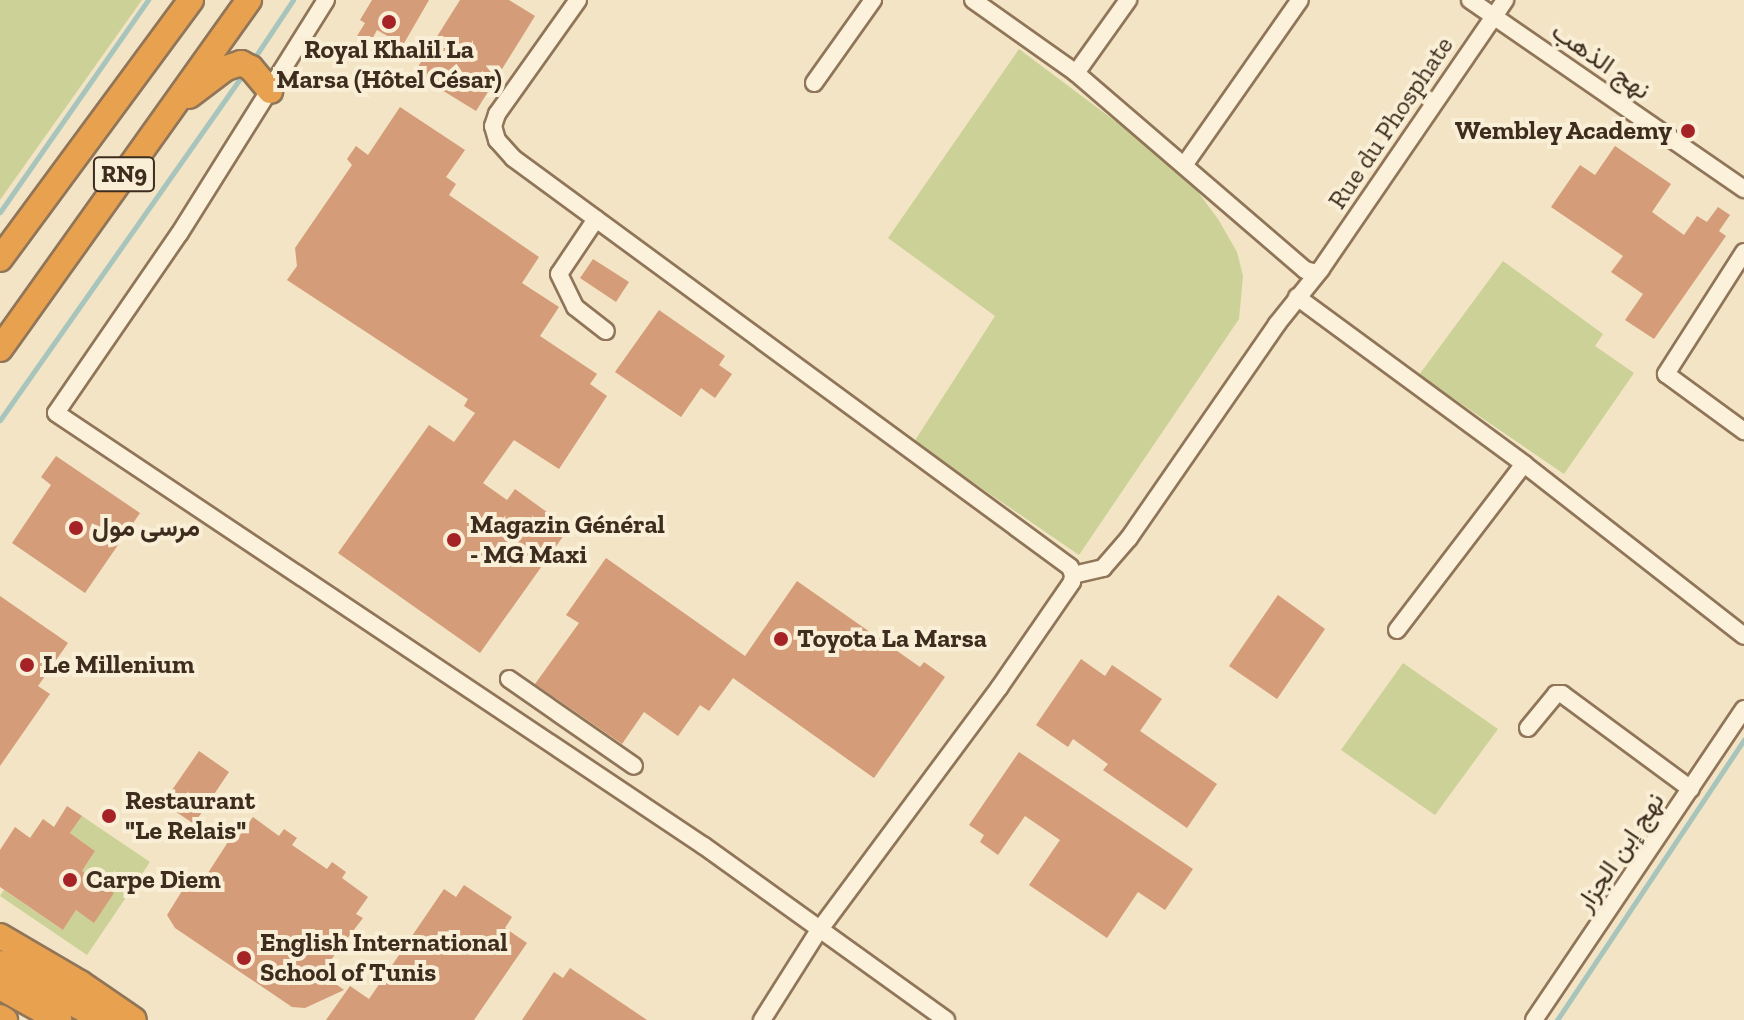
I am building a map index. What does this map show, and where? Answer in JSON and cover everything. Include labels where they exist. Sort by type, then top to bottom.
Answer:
[{"type":"highway","name":"RN9","points":[[0,259],[191,0]]},
{"type":"highway","name":"RN9","points":[[0,349],[249,0]]},
{"type":"highway","points":[[168,112],[234,64],[247,65],[270,91]]},
{"type":"highway","points":[[0,936],[104,1009]]},
{"type":"highway","points":[[0,963],[134,1020]]},
{"type":"highway","points":[[0,987],[59,1020]]},
{"type":"highway","points":[[0,1017],[5,1020]]},
{"type":"street","points":[[326,0],[179,234],[56,413],[704,846],[946,1020]]},
{"type":"street","points":[[578,0],[497,114],[493,126],[497,140],[513,158],[1070,567],[1073,575],[1072,582],[999,688],[819,930],[762,1020]]},
{"type":"street","points":[[814,83],[873,0]]},
{"type":"street","points":[[1076,73],[1128,0]]},
{"type":"street","points":[[1185,164],[1300,0]]},
{"type":"street","name":"نهج الذهب","points":[[1470,0],[1744,189]]},
{"type":"street","name":"Rue du Phosphate","points":[[1073,575],[1096,572],[1109,564],[1505,0]]},
{"type":"street","points":[[984,3],[1076,73],[1305,270],[1316,273]]},
{"type":"street","points":[[596,219],[559,274],[575,307],[606,331]]},
{"type":"street","points":[[1744,252],[1666,374],[1744,431]]},
{"type":"street","points":[[1297,297],[1524,464],[1744,636]]},
{"type":"street","points":[[1397,630],[1524,464]]},
{"type":"street","points":[[509,679],[634,766]]},
{"type":"street","points":[[1528,728],[1556,694],[1562,694],[1691,789]]},
{"type":"street","name":"نهج إبن الجزار","points":[[1534,1020],[1744,709]]},
{"type":"street","points":[[104,1009],[143,1020]]},
{"type":"green space","points":[[0,0],[142,0],[0,200]]},
{"type":"green space","points":[[1019,49],[1183,172],[1218,219],[1237,252],[1243,276],[1239,319],[1079,555],[914,442],[995,316],[888,238]]},
{"type":"green space","points":[[1503,261],[1603,334],[1595,346],[1634,373],[1564,474],[1419,375]]},
{"type":"green space","points":[[1403,663],[1498,729],[1435,815],[1341,750]]},
{"type":"green space","points":[[82,816],[150,862],[87,955],[0,896],[4,890],[63,930],[76,910],[94,922],[82,871],[95,851],[70,833]]},
{"type":"building","name":"Royal Khalil La Marsa (Hôtel César)","points":[[372,0],[429,0],[403,45],[377,30],[370,43],[357,36],[365,23],[360,20]]},
{"type":"building","points":[[460,0],[509,0],[535,16],[476,111],[414,73]]},
{"type":"building","points":[[400,107],[465,150],[446,177],[456,184],[449,195],[539,257],[522,283],[559,307],[540,336],[597,374],[590,384],[607,396],[559,469],[514,440],[483,483],[507,500],[515,489],[569,528],[480,653],[338,553],[429,425],[454,442],[475,413],[464,406],[468,399],[287,280],[297,266],[295,248],[352,165],[347,159],[356,146],[368,155]]},
{"type":"building","points":[[1615,146],[1671,184],[1652,212],[1684,235],[1697,216],[1707,222],[1718,207],[1730,215],[1719,231],[1726,236],[1654,339],[1625,320],[1643,294],[1611,272],[1623,256],[1551,207],[1580,165],[1595,175]]},
{"type":"building","points":[[593,259],[629,282],[616,302],[580,278]]},
{"type":"building","points":[[659,310],[725,356],[719,365],[732,374],[715,398],[701,388],[681,417],[615,372]]},
{"type":"building","name":"مرسى مول","points":[[56,456],[140,513],[85,593],[12,543],[51,485],[41,477]]},
{"type":"building","points":[[606,558],[745,656],[797,581],[920,667],[924,662],[945,677],[874,778],[733,678],[709,711],[700,705],[678,736],[644,712],[622,744],[535,684],[579,623],[566,615]]},
{"type":"building","points":[[1278,595],[1325,629],[1277,699],[1229,666]]},
{"type":"building","name":"Le Millenium","points":[[0,596],[68,643],[38,686],[50,694],[0,766]]},
{"type":"building","points":[[1081,659],[1105,676],[1112,665],[1162,699],[1140,731],[1217,784],[1187,828],[1103,770],[1108,764],[1073,739],[1068,747],[1036,725]]},
{"type":"building","points":[[199,751],[229,772],[194,824],[163,803]]},
{"type":"building","points":[[1019,752],[1193,869],[1165,910],[1138,892],[1107,938],[1029,885],[1060,840],[1025,816],[998,855],[980,842],[984,835],[969,825]]},
{"type":"building","points":[[67,806],[82,816],[70,833],[95,851],[82,871],[114,893],[94,923],[76,910],[63,930],[0,887],[0,850],[15,827],[30,838],[43,819],[54,827]]},
{"type":"building","points":[[253,817],[279,836],[284,829],[297,838],[292,845],[327,869],[332,862],[346,872],[342,878],[368,897],[356,914],[363,918],[321,973],[344,990],[305,1008],[292,1007],[175,928],[167,915],[187,883],[197,890],[235,831],[240,835]]},
{"type":"building","points":[[464,885],[512,917],[505,928],[527,943],[474,1020],[326,1020],[350,986],[369,999],[444,889],[456,897]]},
{"type":"building","points":[[570,968],[647,1020],[522,1020],[554,972],[563,978]]},
{"type":"waterway","points":[[0,212],[148,0]]},
{"type":"waterway","points":[[257,54],[293,0]]},
{"type":"waterway","points":[[0,420],[245,71]]},
{"type":"waterway","points":[[1557,1020],[1744,740]]},
{"type":"place","name":"Royal Khalil La Marsa (Hôtel César)","points":[[389,22]]},
{"type":"place","name":"Wembley Academy","points":[[1688,131]]},
{"type":"place","name":"مرسى مول","points":[[76,528]]},
{"type":"place","name":"Magazin Général - MG Maxi","points":[[454,540]]},
{"type":"place","name":"Toyota La Marsa","points":[[781,639]]},
{"type":"place","name":"Le Millenium","points":[[27,665]]},
{"type":"place","name":"Restaurant \"Le Relais\"","points":[[109,816]]},
{"type":"place","name":"Carpe Diem","points":[[70,880]]},
{"type":"place","name":"English International School of Tunis","points":[[244,958]]}]
